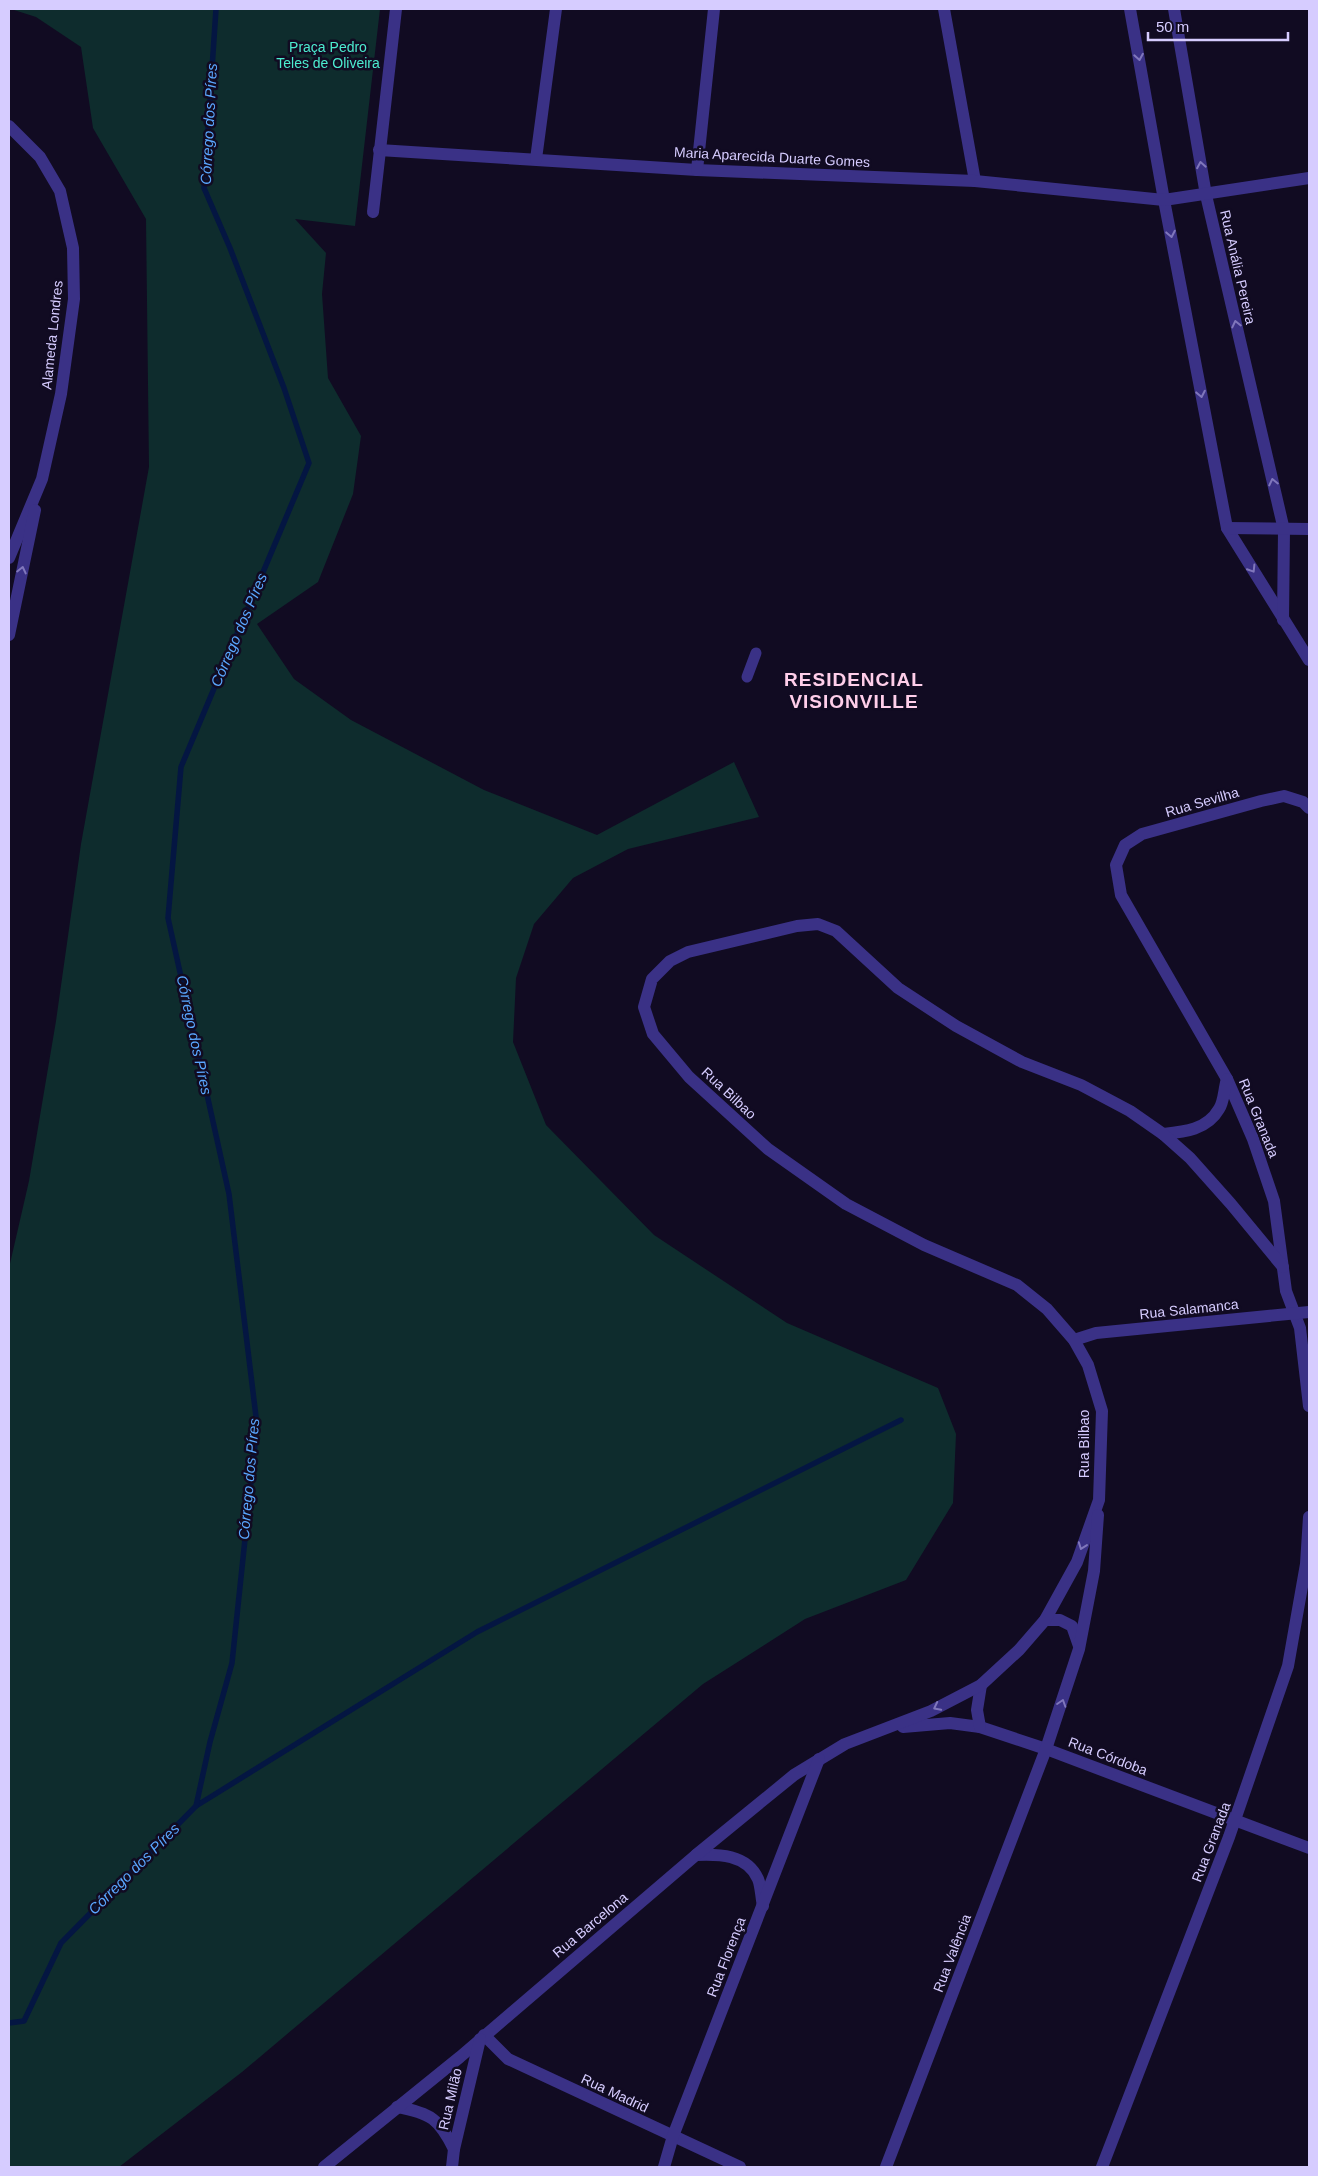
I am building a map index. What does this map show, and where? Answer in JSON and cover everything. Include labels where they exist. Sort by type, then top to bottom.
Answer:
[{"type":"street","points":[[373,212],[396,9]]},
{"type":"street","points":[[536,159],[556,9]]},
{"type":"street","points":[[697,170],[714,9]]},
{"type":"street","points":[[944,9],[976,181]]},
{"type":"street","points":[[1130,9],[1164,200],[1227,528],[1309,660]]},
{"type":"street","name":"Rua Anália Pereira","points":[[1174,9],[1206,195],[1284,530],[1283,620]]},
{"type":"street","name":"Alameda Londres","points":[[9,126],[40,157],[60,191],[73,248],[74,299],[61,394],[42,479],[9,558]]},
{"type":"street","name":"Maria Aparecida Duarte Gomes","points":[[379,150],[697,170],[976,181],[1164,200],[1309,178]]},
{"type":"street","points":[[9,635],[42,479]]},
{"type":"street","points":[[1227,528],[1309,529]]},
{"type":"street","name":"Rua Sevilha","points":[[1116,865],[1125,845],[1142,834],[1284,796],[1303,802],[1309,808]]},
{"type":"street","name":"Rua Granada","points":[[1116,865],[1121,895],[1227,1078],[1253,1139],[1274,1201],[1286,1291],[1300,1328],[1309,1406]]},
{"type":"street","name":"Rua Bilbao","points":[[890,1728],[931,1711],[980,1685],[1019,1650],[1046,1620],[1077,1562],[1099,1500],[1102,1410],[1088,1364],[1074,1340],[1047,1309],[1017,1285],[924,1245],[846,1204],[768,1149],[689,1077],[653,1034],[644,1007],[652,979],[670,961],[688,952],[797,926],[818,924],[836,930],[898,988],[956,1026],[1022,1062],[1081,1085],[1130,1111],[1163,1134],[1190,1158],[1283,1267]]},
{"type":"street","points":[[1163,1134],[1190,1132],[1206,1122],[1219,1109],[1227,1078]]},
{"type":"street","name":"Rua Salamanca","points":[[1074,1340],[1096,1333],[1309,1312]]},
{"type":"street","name":"Rua Valência","points":[[886,2167],[1046,1749],[1080,1649],[1094,1571],[1099,1500]]},
{"type":"street","name":"Rua Granada","points":[[1102,2167],[1235,1820],[1288,1666],[1306,1564],[1309,1517]]},
{"type":"street","points":[[1046,1620],[1060,1620],[1072,1626],[1080,1649]]},
{"type":"street","points":[[980,1685],[977,1710],[980,1727]]},
{"type":"street","name":"Rua Córdoba","points":[[890,1728],[950,1723],[980,1727],[1046,1749],[1309,1848]]},
{"type":"street","name":"Rua Barcelona","points":[[324,2167],[794,1775],[845,1744],[890,1728]]},
{"type":"street","name":"Rua Florença","points":[[664,2167],[673,2136],[819,1759]]},
{"type":"street","points":[[696,1855],[724,1854],[746,1864],[758,1878],[763,1906]]},
{"type":"street","name":"Rua Madrid","points":[[482,2037],[508,2059],[740,2167]]},
{"type":"street","name":"Rua Milão","points":[[452,2167],[454,2150],[482,2037]]},
{"type":"street","points":[[397,2107],[410,2109],[431,2118],[443,2128],[454,2150]]},
{"type":"lane","points":[[748,677],[756,653]]},
{"type":"green space","name":"Praça Pedro Teles de Oliveira","points":[[11,9],[380,9],[355,226],[295,219],[326,253],[322,294],[328,378],[361,436],[353,494],[318,582],[257,624],[294,679],[351,720],[484,790],[597,835],[734,762],[759,817],[628,849],[573,878],[534,924],[516,978],[513,1042],[546,1125],[654,1235],[787,1323],[938,1388],[956,1434],[953,1503],[906,1580],[805,1619],[703,1684],[242,2072],[119,2167],[9,2167],[9,1268],[29,1181],[56,1021],[81,844],[149,467],[146,219],[93,128],[81,47],[36,17]]},
{"type":"waterway","name":"Córrego dos Píres","points":[[9,2023],[24,2021],[61,1943],[196,1806],[210,1742],[232,1663],[257,1425],[229,1194],[168,918],[181,767],[309,463],[284,388],[230,248],[204,188],[216,9]]},
{"type":"waterway","points":[[196,1806],[477,1632],[901,1420]]},
{"type":"district","name":"RESIDENCIAL VISIONVILLE","points":[[854,690]]}]
